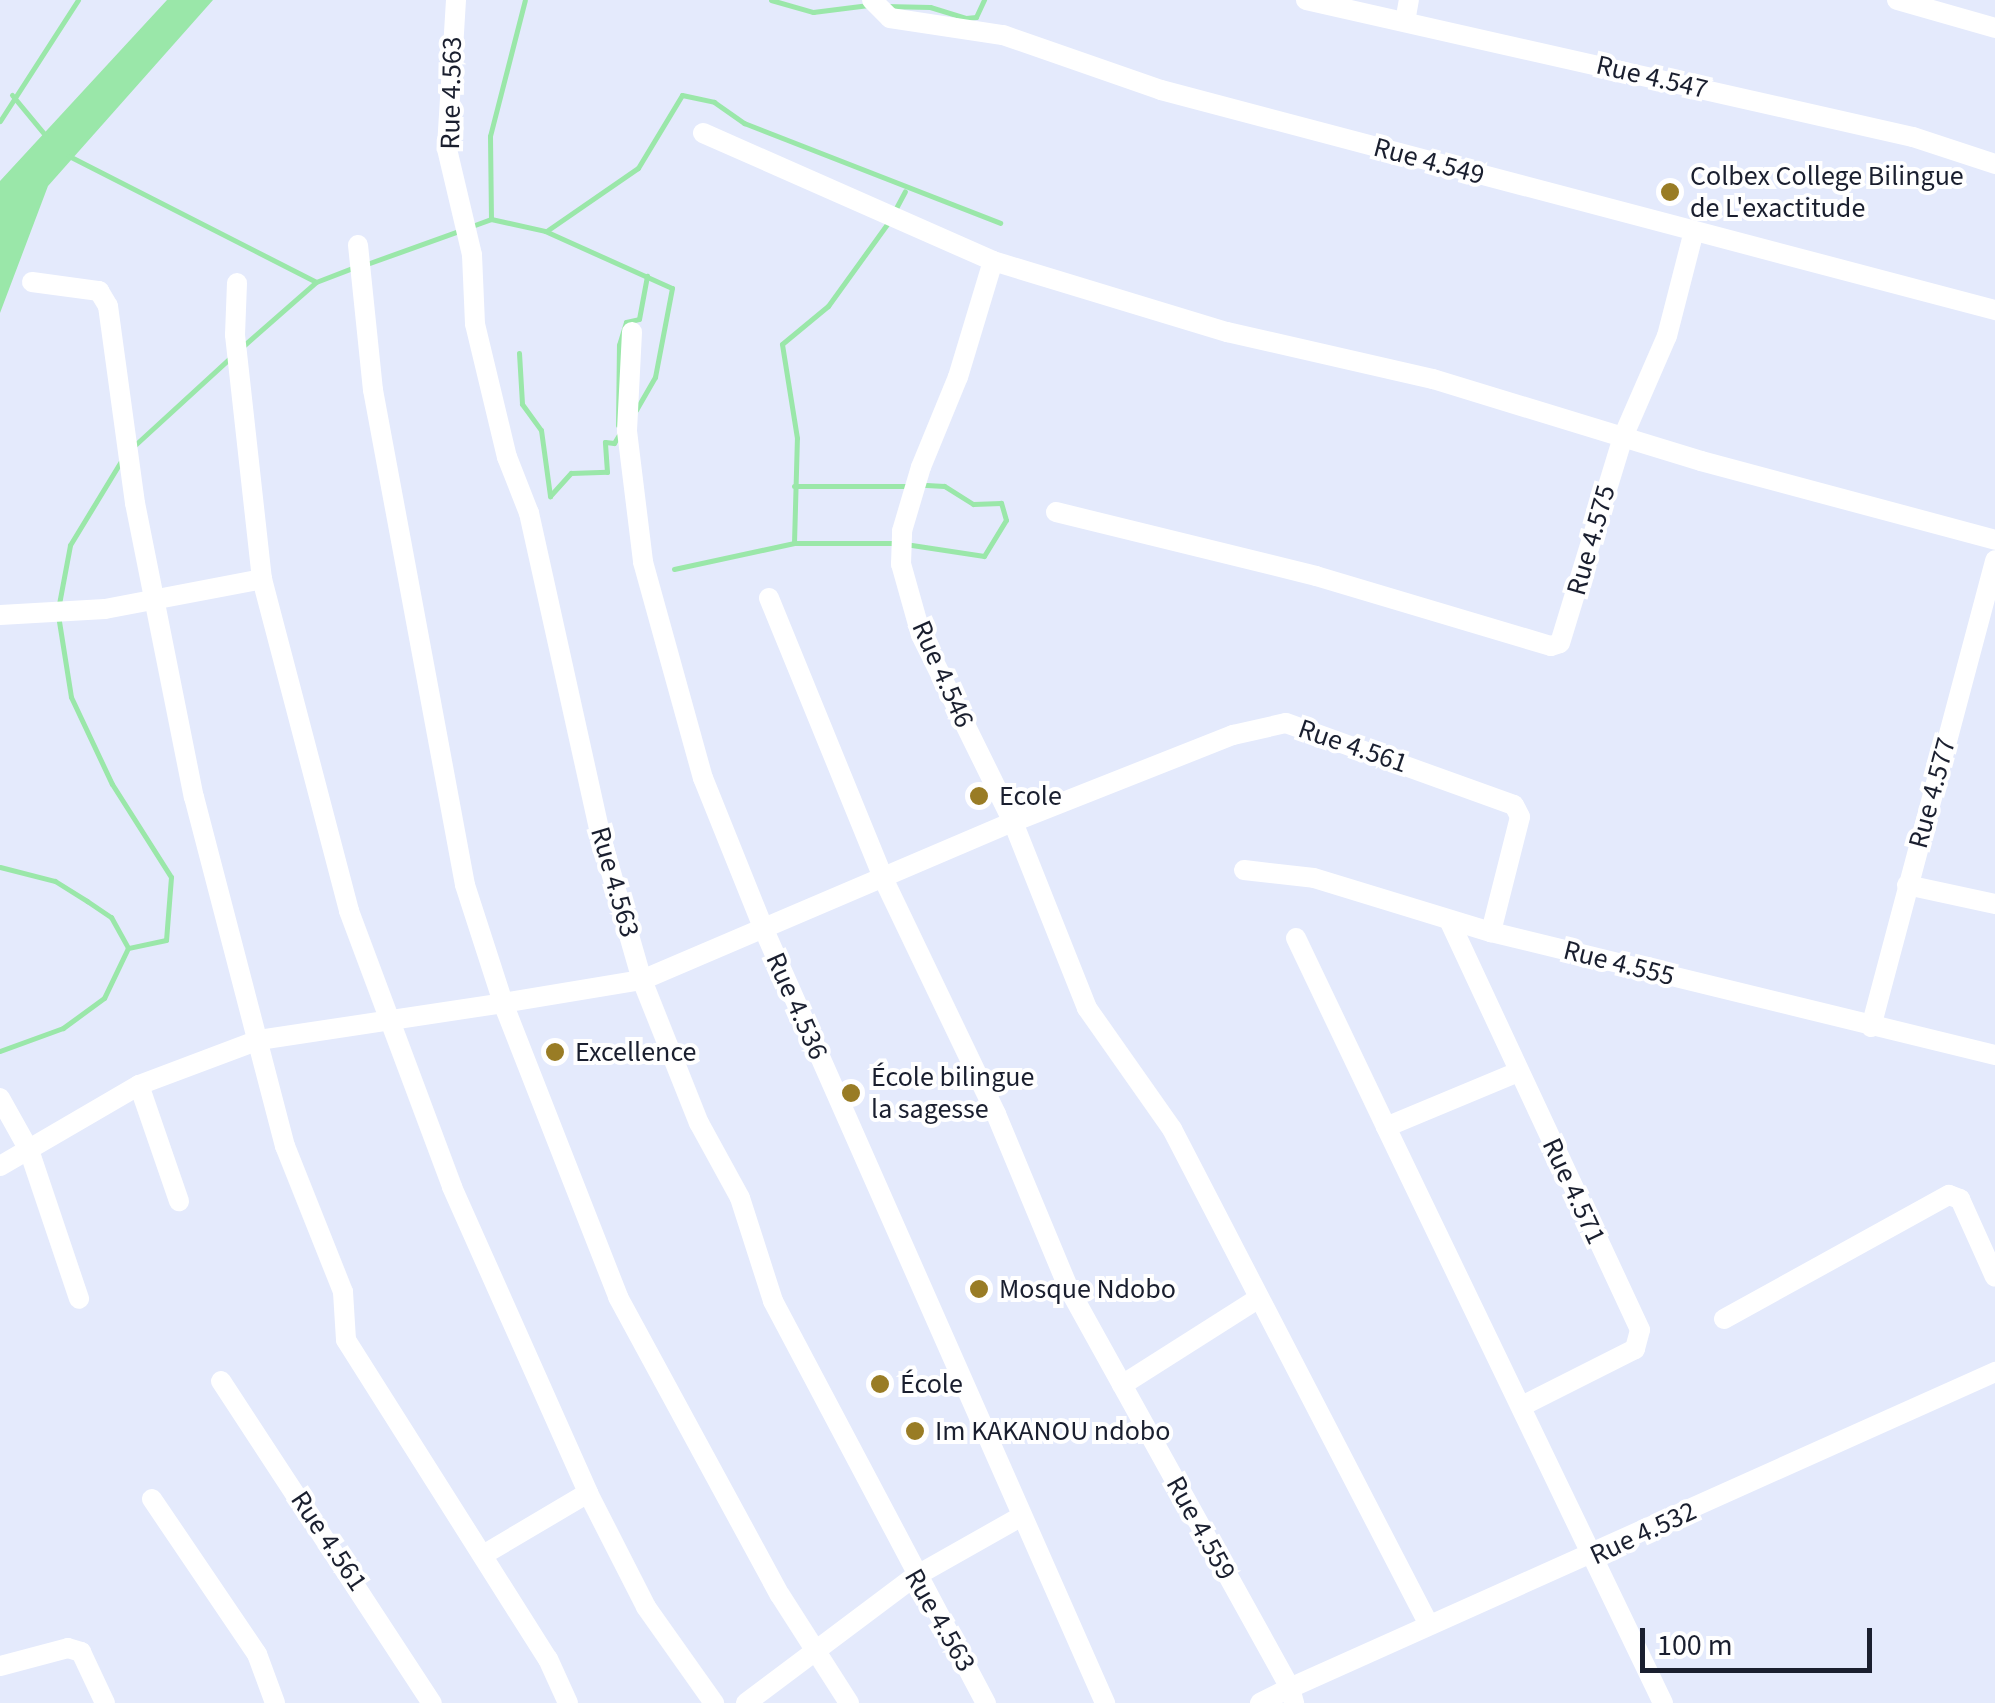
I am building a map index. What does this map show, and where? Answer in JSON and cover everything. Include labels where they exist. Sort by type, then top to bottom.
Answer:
[{"type":"street","name":"Rue 4.563","points":[[456,0],[447,149],[472,255],[476,324],[507,457],[530,513],[600,834],[642,980],[700,1123],[740,1198],[773,1301],[914,1577],[986,1703]]},
{"type":"street","name":"Rue 4.549","points":[[872,0],[890,18],[1024,41],[1161,90],[1995,310]]},
{"type":"street","name":"Rue 4.547","points":[[1306,0],[1912,137],[1995,164]]},
{"type":"street","points":[[1405,22],[1409,0]]},
{"type":"street","points":[[1897,0],[1995,28]]},
{"type":"street","points":[[703,133],[993,261],[1227,332],[1433,378],[1623,437],[1995,540]]},
{"type":"street","name":"Rue 4.575","points":[[1056,512],[1267,562],[1551,646],[1560,643],[1623,437],[1667,336],[1694,231]]},
{"type":"street","points":[[358,245],[374,390],[465,885],[504,1003],[618,1297],[813,1649],[849,1703]]},
{"type":"street","name":"Rue 4.546","points":[[993,261],[958,377],[921,467],[902,531],[902,564],[921,635],[1013,822],[1087,1008],[1172,1128],[1256,1300],[1340,1445],[1428,1623]]},
{"type":"street","points":[[32,282],[104,296],[135,504],[157,596],[194,797],[286,1146],[342,1292],[346,1340],[483,1555],[568,1703]]},
{"type":"street","points":[[236,283],[235,334],[262,579],[324,834],[452,1187],[588,1493],[646,1606],[714,1703]]},
{"type":"street","name":"Rue 4.536","points":[[632,332],[627,432],[648,590],[703,778],[765,932],[1105,1703]]},
{"type":"street","name":"Rue 4.577","points":[[1871,1027],[1995,560]]},
{"type":"street","points":[[0,615],[105,610],[157,596],[208,593],[262,579]]},
{"type":"street","name":"Rue 4.559","points":[[769,598],[883,878],[996,1114],[1069,1289],[1292,1696]]},
{"type":"street","name":"Rue 4.561","points":[[1013,822],[1233,735],[1286,723],[1514,805],[1520,817],[1491,932]]},
{"type":"street","points":[[0,1166],[139,1085],[259,1040],[642,980],[765,932],[1013,822]]},
{"type":"street","name":"Rue 4.555","points":[[1244,870],[1314,878],[1491,932],[1995,1054]]},
{"type":"street","points":[[1907,885],[1995,904]]},
{"type":"street","name":"Rue 4.571","points":[[1448,920],[1640,1340],[1524,1405]]},
{"type":"street","points":[[1296,938],[1524,1405],[1588,1559],[1663,1703]]},
{"type":"street","points":[[1386,1127],[1518,1072]]},
{"type":"street","points":[[139,1085],[180,1201]]},
{"type":"street","points":[[0,1098],[29,1150],[79,1299]]},
{"type":"street","points":[[1724,1320],[1949,1195],[1960,1199],[1995,1277]]},
{"type":"street","points":[[1122,1385],[1256,1300]]},
{"type":"street","name":"Rue 4.532","points":[[1260,1703],[1292,1696],[1428,1623],[1588,1559],[1995,1372]]},
{"type":"street","name":"Rue 4.561","points":[[222,1381],[432,1703]]},
{"type":"street","points":[[483,1555],[588,1493]]},
{"type":"street","points":[[152,1499],[258,1654],[275,1703]]},
{"type":"street","points":[[746,1703],[914,1577],[1020,1517]]},
{"type":"street","points":[[0,1666],[68,1648],[81,1652],[106,1703]]},
{"type":"shaded area","points":[[167,0],[213,0],[48,186],[0,313],[0,181]]},
{"type":"waterway","points":[[0,121],[78,0]]},
{"type":"waterway","points":[[491,219],[490,136],[525,0]]},
{"type":"waterway","points":[[771,0],[813,12],[869,5]]},
{"type":"waterway","points":[[885,6],[930,7],[966,18],[976,17],[984,0]]},
{"type":"waterway","points":[[12,95],[46,136]]},
{"type":"waterway","points":[[548,230],[638,168],[682,95],[714,102],[744,123],[1000,223]]},
{"type":"waterway","points":[[69,156],[316,282]]},
{"type":"waterway","points":[[895,210],[905,191]]},
{"type":"waterway","points":[[472,226],[491,219],[545,231],[672,288],[655,377],[636,410]]},
{"type":"waterway","points":[[794,543],[797,438],[782,344],[828,306],[890,220]]},
{"type":"waterway","points":[[364,265],[462,230]]},
{"type":"waterway","points":[[242,347],[316,282],[353,268]]},
{"type":"waterway","points":[[618,425],[619,345],[626,322],[639,319],[647,276]]},
{"type":"waterway","points":[[519,353],[522,404],[541,430],[550,496],[571,473],[607,472],[605,442],[614,443],[620,433]]},
{"type":"waterway","points":[[135,445],[230,358]]},
{"type":"waterway","points":[[59,604],[70,545],[121,461]]},
{"type":"waterway","points":[[905,544],[984,556],[1006,520],[1001,503],[973,504],[944,486],[922,485]]},
{"type":"waterway","points":[[794,486],[911,486]]},
{"type":"waterway","points":[[674,569],[794,543],[894,543]]},
{"type":"waterway","points":[[58,615],[71,697],[112,784],[171,877],[166,940],[128,948]]},
{"type":"waterway","points":[[0,867],[55,881],[87,901],[111,917],[128,948],[104,998],[63,1028],[0,1051]]},
{"type":"place","name":"Colbex College Bilingue de L'exactitude","points":[[1670,192]]},
{"type":"place","name":"Ecole","points":[[979,796]]},
{"type":"place","name":"Excellence","points":[[555,1052]]},
{"type":"place","name":"École bilingue la sagesse","points":[[851,1093]]},
{"type":"place","name":"Mosque Ndobo","points":[[979,1289]]},
{"type":"place","name":"École","points":[[880,1384]]},
{"type":"place","name":"Im KAKANOU ndobo","points":[[915,1431]]}]
